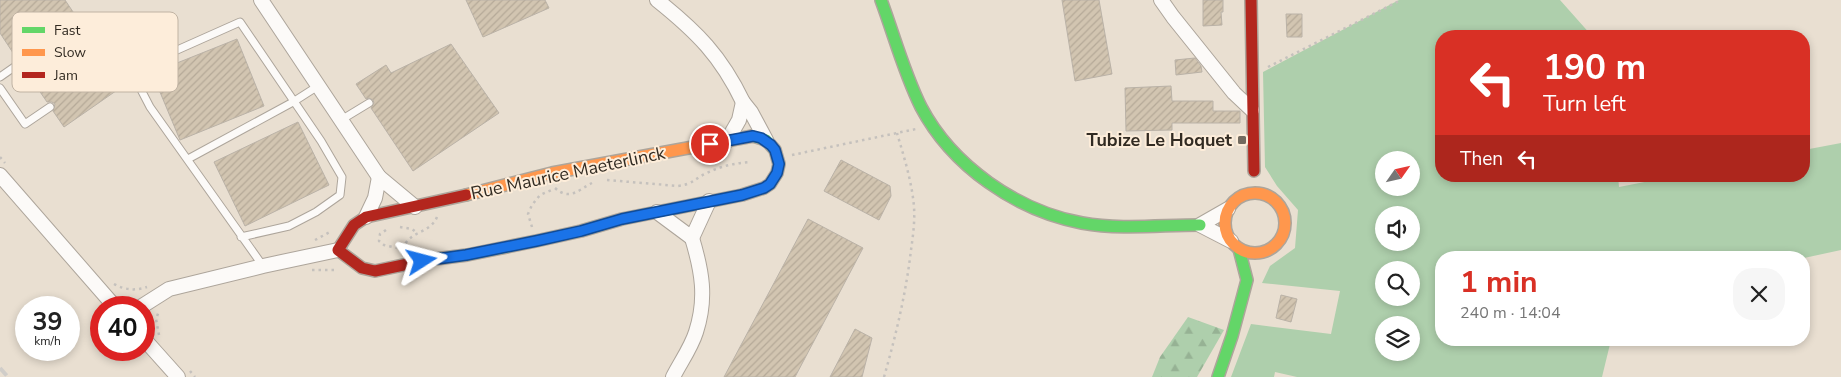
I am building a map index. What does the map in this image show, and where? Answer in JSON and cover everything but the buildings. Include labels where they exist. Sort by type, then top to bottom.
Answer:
[{"type":"street","points":[[261,0],[379,177],[415,207]]},
{"type":"street","points":[[338,250],[362,268],[375,271],[536,241],[622,219],[742,195],[764,188],[770,184],[777,173],[778,158],[775,150],[766,140],[721,61],[696,32],[657,0]]},
{"type":"street","points":[[882,0],[922,109],[957,156],[995,188],[1016,200],[1053,216],[1083,223],[1106,225],[1200,225],[1228,209],[1254,179],[1251,0]]},
{"type":"street","points":[[1161,0],[1173,18],[1234,92],[1252,110]]},
{"type":"street","points":[[727,141],[738,120],[743,102]]},
{"type":"street","name":"Rue Maurice Maeterlinck","points":[[366,217],[480,192],[552,173],[753,136],[766,140]]},
{"type":"street","points":[[4,171],[106,296]]},
{"type":"street","points":[[155,298],[170,289],[338,250],[354,225],[366,217],[375,198],[379,177]]},
{"type":"street","points":[[1200,225],[1250,253],[1260,253],[1269,250],[1277,244],[1285,227],[1285,217],[1282,208],[1254,179]]},
{"type":"street","points":[[1238,198],[1245,194],[1256,192],[1266,194],[1272,198]]},
{"type":"street","points":[[673,377],[695,334],[701,311],[703,285],[692,238],[709,202]]},
{"type":"street","points":[[1218,377],[1232,336],[1246,280],[1235,245],[1224,227],[1228,209]]},
{"type":"street","points":[[657,212],[692,238]]},
{"type":"street","points":[[1246,280],[1260,267],[1269,250]]},
{"type":"street","points":[[155,351],[178,377]]},
{"type":"lane","points":[[178,49],[240,22],[321,141],[342,177],[340,195],[316,212],[288,226],[241,237]]},
{"type":"lane","points":[[0,77],[12,69]]},
{"type":"lane","points":[[188,159],[293,102],[318,86]]},
{"type":"lane","points":[[0,88],[25,124],[50,107]]},
{"type":"lane","points":[[142,92],[150,107],[263,266]]},
{"type":"lane","points":[[341,120],[368,103]]},
{"type":"path","points":[[1252,74],[1401,0]]},
{"type":"path","points":[[778,158],[933,125]]},
{"type":"path","points":[[884,377],[897,330],[909,269],[913,234],[914,208],[908,170],[897,133]]},
{"type":"path","points":[[0,157],[4,171]]},
{"type":"path","points":[[604,180],[678,186],[690,185],[706,173],[735,163],[751,162]]},
{"type":"path","points":[[552,173],[556,188],[562,194],[573,194],[595,181]]},
{"type":"path","points":[[536,241],[528,214],[540,195],[556,188]]},
{"type":"path","points":[[407,264],[403,248],[409,238],[435,223],[438,215],[435,202]]},
{"type":"path","points":[[397,226],[412,228],[417,233]]},
{"type":"path","points":[[388,228],[380,234],[379,241],[396,249],[403,248]]},
{"type":"path","points":[[111,283],[122,289],[137,290],[148,286]]},
{"type":"green space","points":[[1399,0],[1560,0],[1587,30],[1435,30],[1435,182],[1619,182],[1619,187],[1644,182],[1810,182],[1810,149],[1841,143],[1841,250],[1810,257],[1810,251],[1435,251],[1435,346],[1610,346],[1602,377],[1297,377],[1275,372],[1274,377],[1231,377],[1251,324],[1331,334],[1340,291],[1262,283],[1270,266],[1295,248],[1298,210],[1277,186],[1265,167],[1263,72]]},
{"type":"green space","points":[[1188,317],[1224,330],[1197,377],[1152,377],[1160,357]]},
{"type":"railway","points":[[0,368],[8,377]]},
{"type":"traffic: fast","points":[[881,0],[904,67],[921,107],[934,128],[950,148],[989,183],[1011,197],[1034,208],[1082,223],[1126,227],[1200,225]]},
{"type":"traffic: fast","points":[[427,260],[467,255],[536,241],[622,219],[742,195],[764,188],[770,184],[777,173],[779,164],[775,150],[766,140],[753,136]]},
{"type":"traffic: fast","points":[[1218,377],[1232,336],[1247,280],[1239,249]]},
{"type":"traffic: slow","points":[[466,195],[552,173],[753,136]]},
{"type":"traffic: slow","points":[[1249,193],[1261,193],[1272,198],[1280,206],[1285,217],[1285,223],[1283,235],[1272,248],[1261,253],[1249,253],[1238,248],[1230,240],[1225,229],[1225,217],[1230,206],[1238,198],[1249,193]]},
{"type":"traffic: jam","points":[[1251,0],[1254,171]]},
{"type":"traffic: jam","points":[[427,260],[375,271],[362,268],[338,250],[354,225],[366,217],[466,195]]},
{"type":"place","name":"Tubize Le Hoquet","points":[[1242,140]]},
{"type":"route","points":[[422,261],[466,255],[536,241],[622,219],[742,195],[764,188],[770,184],[777,173],[778,158],[775,150],[766,140],[753,136],[710,144]]}]
